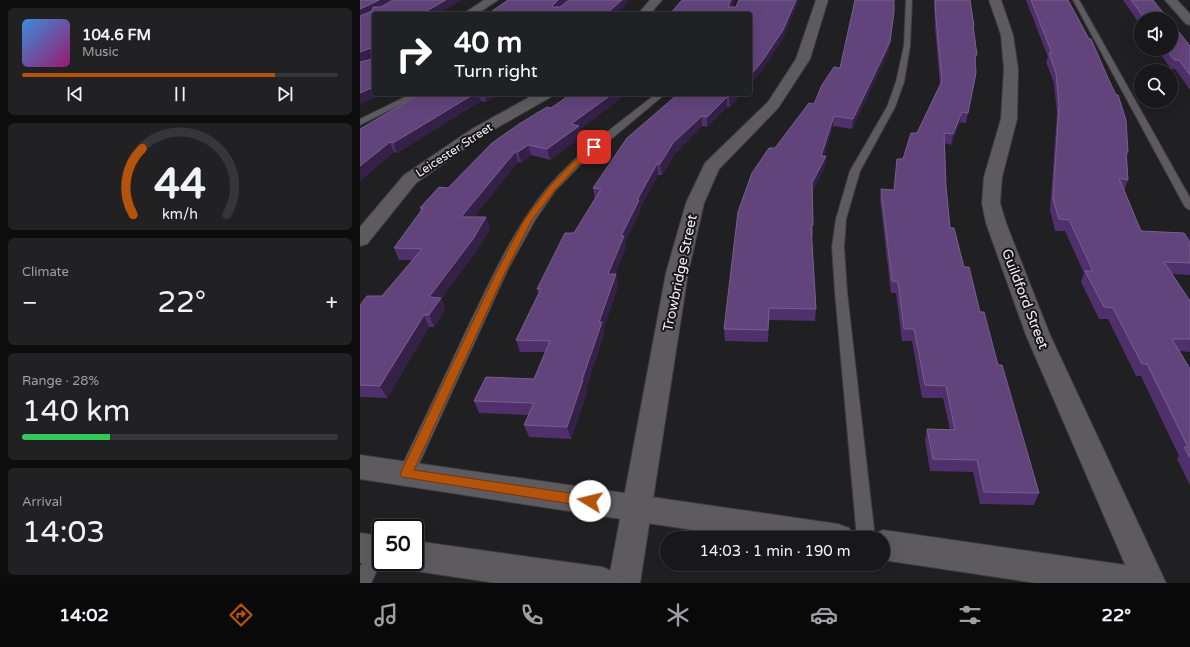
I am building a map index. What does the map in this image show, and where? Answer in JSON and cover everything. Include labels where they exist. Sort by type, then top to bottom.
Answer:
[{"type":"street","points":[[472,12],[492,0]]},
{"type":"street","points":[[646,12],[656,0]]},
{"type":"street","name":"Trowbridge Street","points":[[624,583],[677,273],[695,203],[711,167],[773,105],[803,59],[822,0]]},
{"type":"street","name":"Guildford Street","points":[[995,0],[1007,35],[1011,69],[1009,119],[993,177],[991,203],[996,223],[1038,335],[1150,583]]},
{"type":"street","points":[[1171,0],[1190,21]]},
{"type":"street","name":"Leicester Street","points":[[360,240],[410,179],[478,132],[542,96]]},
{"type":"street","points":[[360,467],[791,531]]},
{"type":"street","points":[[890,546],[1139,583]]},
{"type":"street","points":[[424,557],[602,583]]},
{"type":"lane","points":[[865,531],[841,292],[838,248],[841,219],[847,194],[855,171],[890,107],[900,82],[907,46],[909,0]]},
{"type":"lane","points":[[1076,0],[1190,207]]},
{"type":"lane","points":[[360,122],[413,96]]},
{"type":"lane","points":[[406,474],[498,277],[528,220],[552,189],[575,164],[658,96]]},
{"type":"lane","points":[[361,583],[372,553]]},
{"type":"building","points":[[360,0],[379,0],[360,9]]},
{"type":"building","points":[[393,0],[446,0],[425,12],[372,12],[372,59],[371,48],[360,52],[360,16],[372,11],[373,7],[381,7]]},
{"type":"building","points":[[508,0],[558,0],[552,6],[560,7],[569,0],[622,0],[608,12],[491,12]]},
{"type":"building","points":[[682,0],[731,0],[728,7],[736,7],[739,0],[796,0],[783,30],[752,74],[752,12],[672,12]]},
{"type":"building","points":[[855,0],[894,0],[894,12],[890,42],[853,119],[834,116],[821,156],[826,156],[812,183],[813,225],[811,225],[816,309],[769,308],[768,330],[724,329],[738,212],[752,173],[769,148],[775,148],[809,103],[814,104],[822,85],[834,67],[840,68]]},
{"type":"building","points":[[935,0],[970,0],[977,55],[975,55],[976,73],[968,113],[962,112],[953,134],[944,133],[946,186],[950,228],[954,228],[964,267],[969,267],[980,312],[984,312],[998,365],[1002,365],[1039,493],[984,492],[977,460],[933,459],[927,429],[955,430],[946,386],[925,385],[914,329],[904,329],[898,282],[892,281],[881,189],[894,190],[897,159],[903,159],[911,133],[917,133],[942,81]]},
{"type":"building","points":[[1031,0],[1068,0],[1089,39],[1091,39],[1116,95],[1118,95],[1126,120],[1128,152],[1126,152],[1128,180],[1119,178],[1141,231],[1184,233],[1190,242],[1190,263],[1164,262],[1190,301],[1190,339],[1172,339],[1190,369],[1190,458],[1184,447],[1188,447],[1147,364],[1142,364],[1113,308],[1104,307],[1085,271],[1093,271],[1069,220],[1059,219],[1053,199],[1059,104],[1056,73],[1049,53],[1052,53]]},
{"type":"building","points":[[1131,0],[1153,0],[1162,12],[1140,12]]},
{"type":"building","points":[[1178,31],[1190,46],[1190,75],[1179,60],[1174,60],[1171,56],[1178,56]]},
{"type":"building","points":[[372,59],[372,88],[360,93],[360,62]]},
{"type":"building","points":[[417,96],[471,96],[393,143],[390,142],[360,166],[360,129]]},
{"type":"building","points":[[568,96],[609,96],[571,124],[579,126],[547,149],[528,145],[518,152],[515,152],[461,217],[486,217],[473,239],[429,297],[441,298],[429,315],[424,315],[380,386],[360,385],[360,305],[367,296],[382,296],[422,249],[394,248],[423,208],[420,208],[439,187],[448,188],[492,143],[547,107],[551,108]]},
{"type":"building","points":[[676,96],[730,96],[727,97],[707,117],[702,116],[673,143],[660,164],[657,164],[637,200],[639,200],[621,236],[624,236],[608,274],[616,274],[599,322],[602,322],[567,427],[524,425],[534,403],[474,401],[486,377],[534,379],[550,341],[516,340],[541,289],[537,289],[565,233],[574,233],[601,189],[593,188],[627,138]]},
{"type":"route","points":[[590,501],[406,474],[498,277],[528,220],[552,189],[575,164],[594,147]]}]
